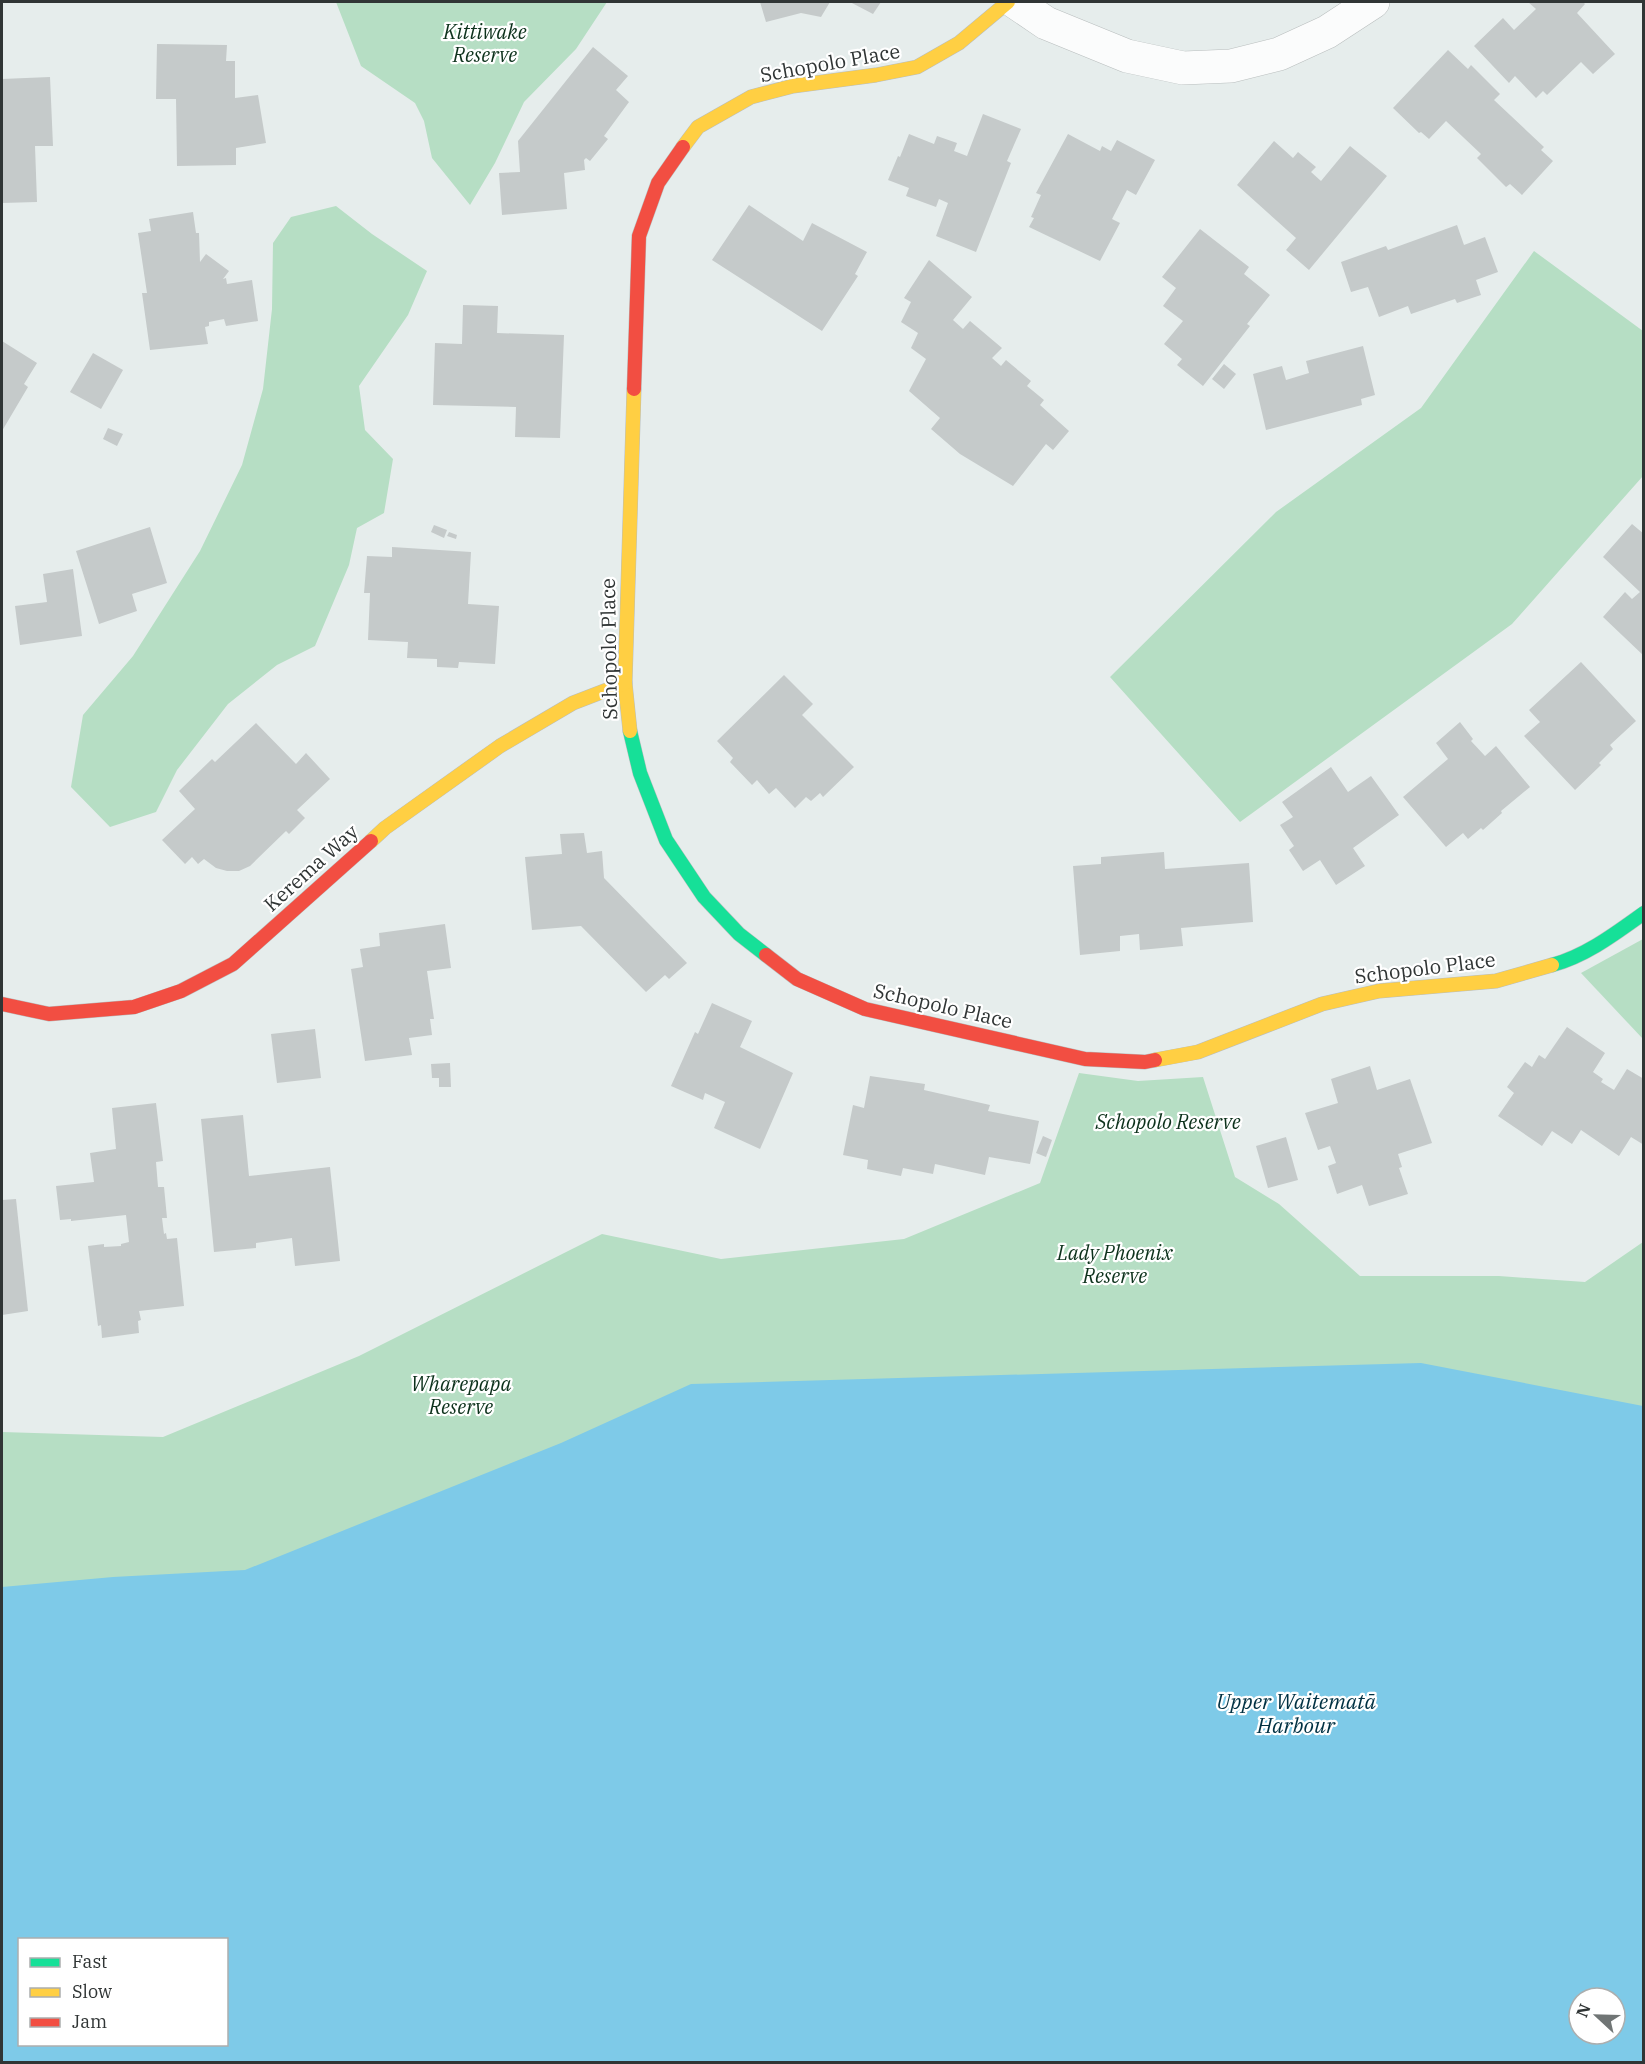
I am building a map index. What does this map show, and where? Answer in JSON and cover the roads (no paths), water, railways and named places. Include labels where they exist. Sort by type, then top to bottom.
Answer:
[{"type":"street","name":"Schopolo Place","points":[[1008,2],[959,43],[917,67],[793,86],[751,97],[698,127],[658,183],[639,236],[625,683],[631,740],[640,773],[666,840],[704,897],[739,934],[797,979],[865,1009],[1085,1059],[1145,1062],[1198,1052],[1322,1004],[1379,990],[1496,981],[1561,963],[1605,940],[1644,913]]},
{"type":"street","points":[[1015,2],[1046,23],[1127,56],[1183,68],[1231,66],[1279,54],[1327,32],[1373,2]]},
{"type":"street","name":"Kerema Way","points":[[2,1004],[49,1014],[134,1007],[181,991],[223,970],[233,964],[385,828],[490,753],[573,703],[625,683]]},
{"type":"water","name":"Upper Waitematā Harbour","points":[[1421,1363],[1643,1406],[1643,2062],[2,2062],[2,1587],[113,1577],[245,1570],[561,1443],[691,1384]]},
{"type":"park label","name":"Kittiwake Reserve","points":[[485,44]]},
{"type":"park label","name":"Schopolo Reserve","points":[[1168,1122]]},
{"type":"park label","name":"Lady Phoenix Reserve","points":[[1115,1264]]},
{"type":"park label","name":"Wharepapa Reserve","points":[[461,1396]]}]
